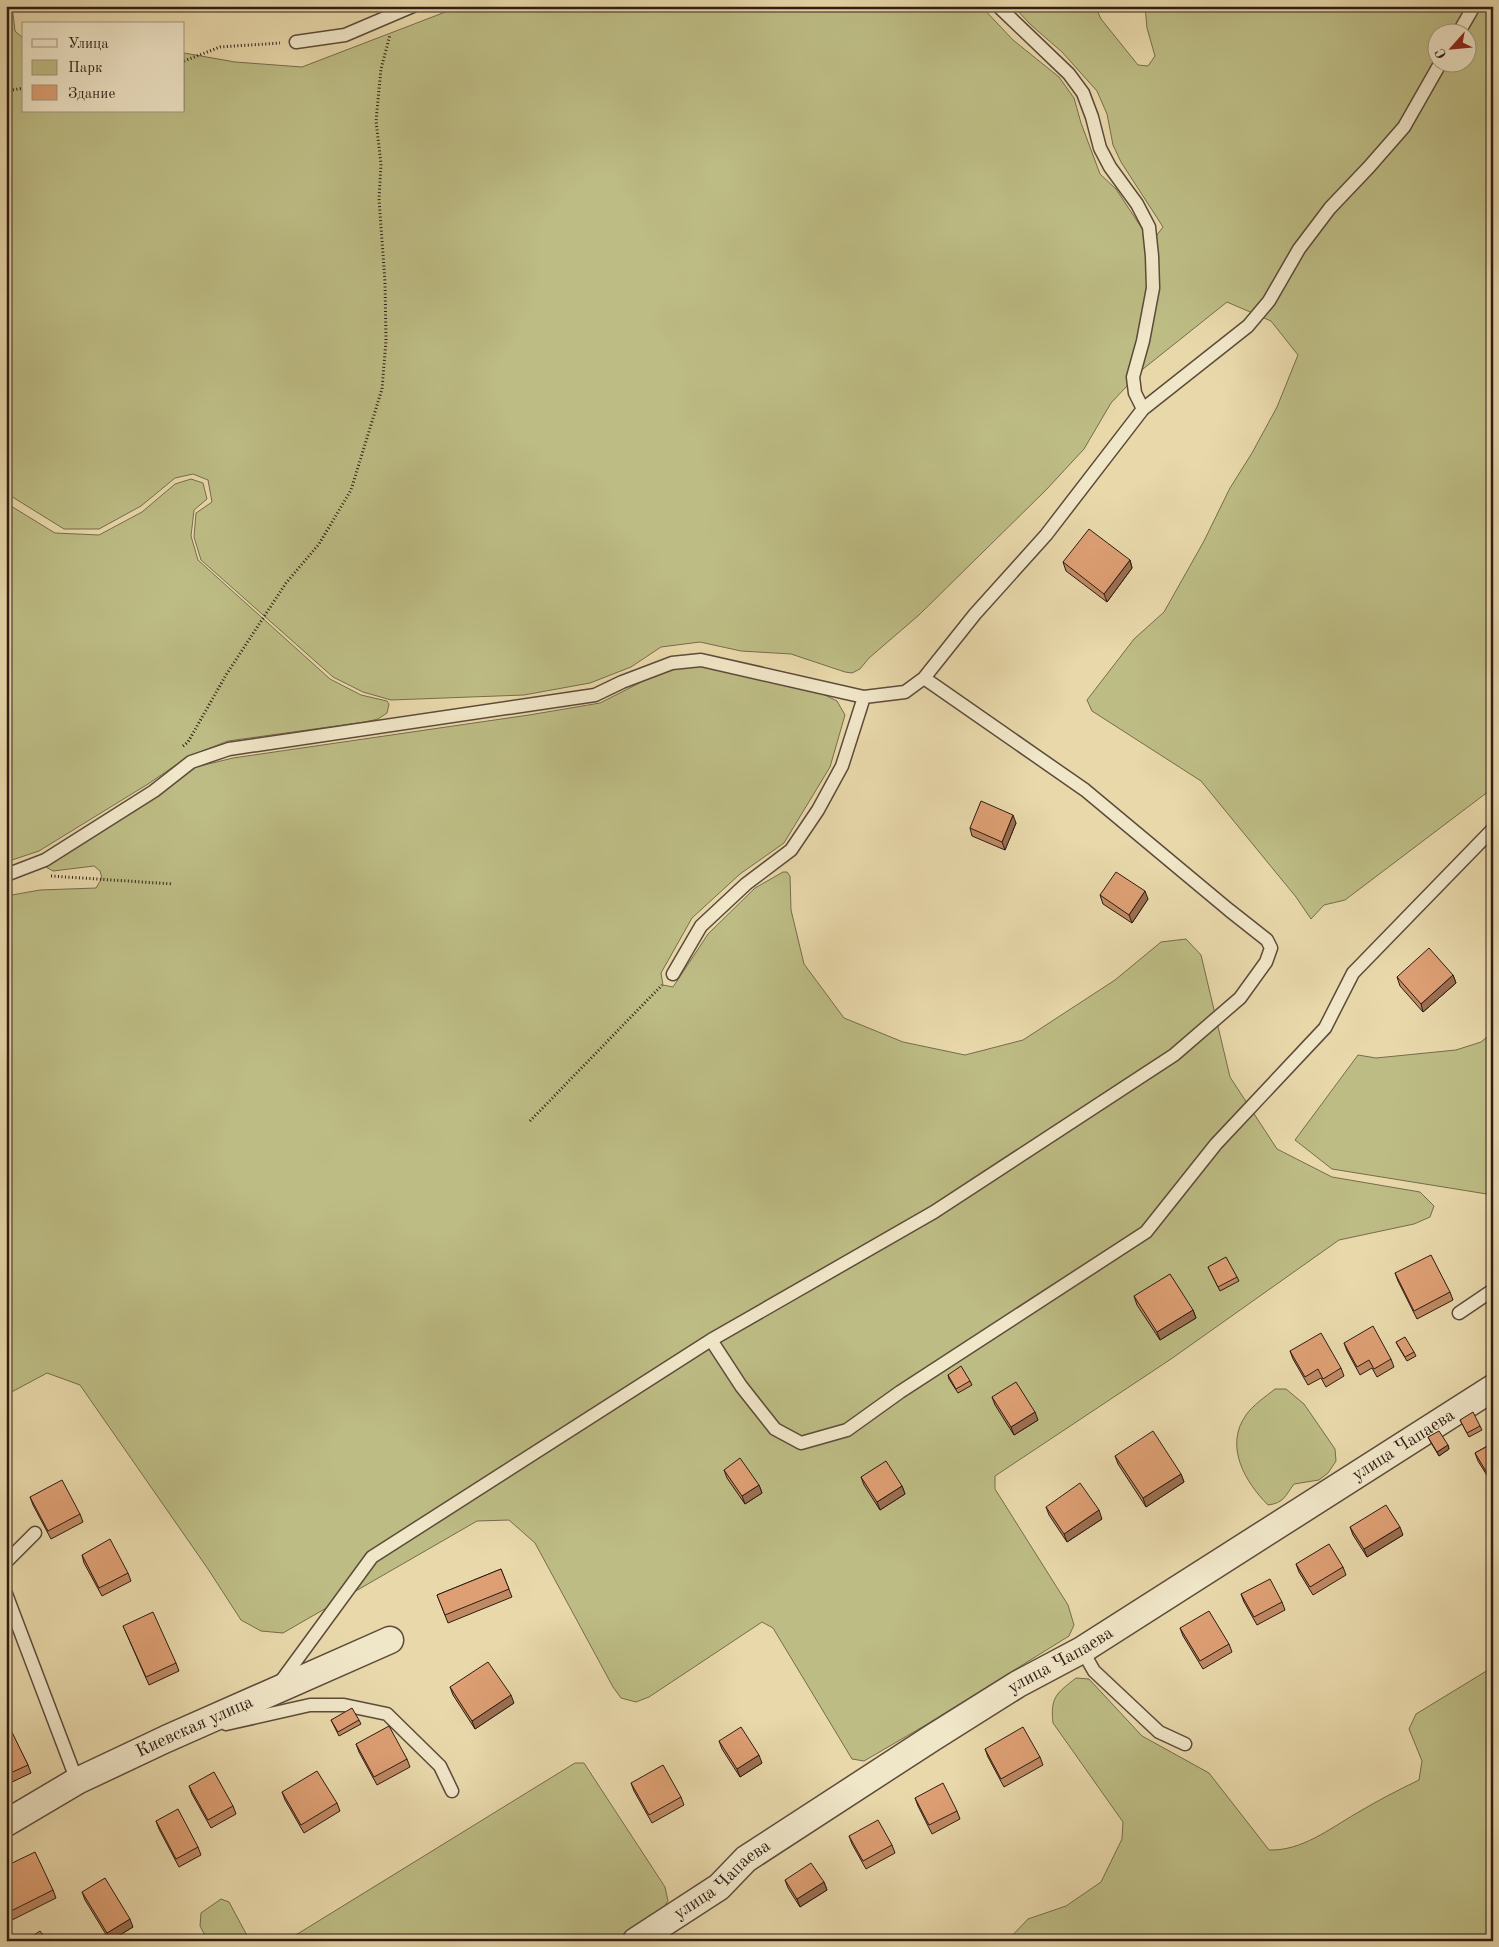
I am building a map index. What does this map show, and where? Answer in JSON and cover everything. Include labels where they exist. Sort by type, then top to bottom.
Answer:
[{"type":"street","name":"улица Чапаева","points":[[636,1941],[719,1887],[746,1859],[908,1753],[1018,1684],[1082,1650],[1493,1388]]},
{"type":"street","name":"Киевская улица","points":[[6,1823],[78,1781],[166,1739],[272,1694],[390,1640]]},
{"type":"lane","points":[[296,42],[345,35],[413,6]]},
{"type":"lane","points":[[998,6],[1069,74],[1083,93],[1092,117],[1100,148],[1110,167],[1138,204],[1149,227],[1153,288],[1134,377],[1135,393],[1143,410]]},
{"type":"lane","points":[[1465,22],[1474,6]]},
{"type":"lane","points":[[6,875],[45,860],[154,791],[192,762],[229,749],[595,695],[672,662],[701,660],[864,697],[905,692],[924,678],[975,614],[1046,535],[1143,410],[1248,326],[1269,301],[1299,249],[1330,208],[1369,168],[1404,127],[1435,72]]},
{"type":"lane","points":[[272,1694],[372,1557],[711,1340],[934,1212],[1174,1055],[1240,998],[1266,962],[1271,948],[1267,940],[1228,910],[1085,790],[924,678]]},
{"type":"lane","points":[[673,974],[701,926],[746,884],[791,850],[818,810],[842,766],[864,697]]},
{"type":"lane","points":[[711,1340],[741,1386],[775,1429],[801,1443],[847,1430],[900,1392],[1146,1232],[1216,1144],[1325,1028],[1353,972],[1493,829]]},
{"type":"lane","points":[[1459,1313],[1493,1290]]},
{"type":"lane","points":[[6,1562],[34,1533]]},
{"type":"lane","points":[[6,1594],[78,1781]]},
{"type":"lane","points":[[1082,1650],[1094,1672],[1159,1732],[1185,1744]]},
{"type":"lane","points":[[166,1739],[310,1705],[344,1705],[387,1714],[440,1766],[452,1791]]},
{"type":"path","points":[[181,747],[188,742],[226,675],[286,583],[319,544],[351,490],[382,389],[386,341],[385,282],[379,199],[381,164],[376,121],[382,69],[395,14]]},
{"type":"path","points":[[185,60],[220,47],[296,42]]},
{"type":"path","points":[[6,91],[22,88]]},
{"type":"path","points":[[90,878],[173,884]]},
{"type":"path","points":[[530,1121],[673,974]]},
{"type":"green space","points":[[6,6],[12,6],[15,31],[22,37],[22,112],[185,112],[185,53],[235,62],[302,67],[461,6],[981,6],[1013,40],[1059,77],[1074,98],[1100,174],[1116,189],[1145,233],[1157,235],[1163,227],[1121,162],[1113,145],[1107,114],[1097,91],[1062,52],[1031,25],[1013,6],[1095,6],[1101,19],[1138,65],[1148,66],[1155,56],[1147,28],[1145,6],[1493,6],[1493,788],[1345,900],[1324,905],[1311,919],[1296,897],[1201,781],[1092,711],[1087,700],[1134,639],[1164,612],[1204,541],[1230,488],[1277,407],[1298,355],[1271,321],[1227,302],[1143,369],[1111,403],[1084,449],[1046,490],[919,615],[869,658],[860,669],[852,673],[791,654],[741,651],[700,642],[661,647],[631,667],[590,683],[524,695],[391,700],[363,692],[333,677],[201,560],[194,537],[196,513],[212,502],[208,480],[193,474],[175,478],[141,506],[99,529],[64,529],[6,493]]},
{"type":"green space","points":[[191,479],[203,483],[207,499],[194,510],[191,536],[198,560],[330,679],[361,695],[387,701],[389,704],[387,713],[378,719],[365,722],[228,741],[189,756],[148,784],[39,851],[6,862],[6,503],[55,533],[99,535],[142,512],[175,484]]},
{"type":"green space","points":[[673,666],[705,666],[823,694],[837,701],[845,715],[830,767],[784,843],[740,874],[692,918],[661,973],[663,985],[673,987],[708,934],[755,888],[783,872],[787,872],[790,876],[791,910],[804,964],[844,1018],[903,1042],[965,1055],[1023,1040],[1115,980],[1161,942],[1186,939],[1201,955],[1230,1077],[1277,1149],[1332,1177],[1420,1192],[1434,1206],[1430,1217],[1414,1224],[1339,1240],[1171,1359],[995,1476],[995,1489],[1068,1605],[1074,1625],[1069,1636],[864,1761],[852,1759],[773,1628],[762,1622],[649,1697],[636,1702],[621,1698],[613,1687],[535,1543],[509,1520],[477,1521],[283,1633],[261,1631],[241,1620],[208,1569],[80,1385],[47,1373],[6,1395],[6,896],[40,890],[96,888],[102,878],[100,871],[94,866],[53,871],[46,867],[47,863],[151,800],[196,767],[233,758],[600,703]]},
{"type":"green space","points":[[1493,1032],[1493,1195],[1332,1169],[1295,1140],[1358,1055],[1376,1058],[1456,1050],[1481,1042]]},
{"type":"green space","points":[[1275,1389],[1286,1389],[1304,1404],[1335,1449],[1336,1461],[1328,1473],[1319,1480],[1294,1484],[1281,1501],[1268,1505],[1245,1475],[1237,1451],[1237,1439],[1246,1415],[1256,1404]]},
{"type":"green space","points":[[1493,1667],[1493,1941],[1007,1941],[1028,1919],[1066,1906],[1101,1882],[1122,1839],[1123,1822],[1053,1723],[1052,1714],[1056,1696],[1076,1678],[1089,1679],[1142,1736],[1209,1773],[1269,1850],[1293,1847],[1315,1838],[1372,1804],[1419,1780],[1422,1761],[1409,1729],[1416,1714]]},
{"type":"green space","points":[[575,1763],[584,1763],[665,1887],[668,1901],[662,1910],[615,1941],[286,1941]]},
{"type":"green space","points":[[221,1899],[229,1902],[250,1941],[208,1941],[200,1926],[201,1913]]},
{"type":"building","points":[[1089,529],[1130,560],[1104,594],[1063,562]]},
{"type":"building","points":[[981,801],[1013,815],[1002,842],[970,828]]},
{"type":"building","points":[[1116,872],[1145,891],[1129,915],[1100,895]]},
{"type":"building","points":[[1429,948],[1453,975],[1421,1004],[1397,977]]},
{"type":"building","points":[[1431,1255],[1450,1292],[1414,1311],[1395,1273]]},
{"type":"building","points":[[1226,1257],[1237,1277],[1218,1287],[1208,1267]]},
{"type":"building","points":[[1170,1274],[1193,1310],[1157,1332],[1134,1296]]},
{"type":"building","points":[[1373,1326],[1391,1359],[1374,1369],[1369,1360],[1357,1367],[1344,1343]]},
{"type":"building","points":[[1321,1333],[1341,1368],[1323,1379],[1318,1369],[1305,1377],[1290,1351]]},
{"type":"building","points":[[1405,1337],[1414,1352],[1405,1357],[1396,1342]]},
{"type":"building","points":[[961,1366],[970,1381],[956,1389],[948,1375]]},
{"type":"building","points":[[1016,1382],[1035,1412],[1011,1427],[992,1397]]},
{"type":"building","points":[[1473,1412],[1480,1426],[1467,1433],[1460,1420]]},
{"type":"building","points":[[1153,1431],[1181,1474],[1143,1498],[1115,1456]]},
{"type":"building","points":[[1439,1431],[1448,1445],[1437,1452],[1428,1437]]},
{"type":"building","points":[[1493,1443],[1493,1476],[1490,1478],[1475,1453]]},
{"type":"building","points":[[740,1458],[759,1485],[742,1496],[724,1470]]},
{"type":"building","points":[[886,1461],[902,1486],[877,1502],[861,1477]]},
{"type":"building","points":[[62,1480],[80,1514],[48,1531],[30,1497]]},
{"type":"building","points":[[1080,1483],[1099,1510],[1064,1534],[1046,1507]]},
{"type":"building","points":[[1386,1505],[1400,1527],[1364,1549],[1350,1527]]},
{"type":"building","points":[[110,1539],[128,1573],[99,1588],[82,1555]]},
{"type":"building","points":[[1329,1544],[1343,1567],[1310,1587],[1296,1564]]},
{"type":"building","points":[[501,1569],[509,1589],[445,1615],[437,1595]]},
{"type":"building","points":[[1270,1579],[1282,1602],[1254,1617],[1241,1594]]},
{"type":"building","points":[[1209,1611],[1229,1644],[1200,1661],[1180,1628]]},
{"type":"building","points":[[153,1612],[176,1663],[146,1677],[123,1626]]},
{"type":"building","points":[[488,1662],[511,1695],[472,1721],[450,1687]]},
{"type":"building","points":[[352,1708],[359,1720],[338,1732],[331,1720]]},
{"type":"building","points":[[6,1722],[28,1765],[6,1775]]},
{"type":"building","points":[[389,1726],[407,1759],[374,1777],[356,1744]]},
{"type":"building","points":[[741,1727],[759,1755],[737,1769],[719,1741]]},
{"type":"building","points":[[1023,1727],[1040,1757],[1001,1779],[985,1749]]},
{"type":"building","points":[[663,1765],[681,1797],[649,1815],[631,1783]]},
{"type":"building","points":[[317,1771],[337,1803],[301,1825],[282,1792]]},
{"type":"building","points":[[214,1772],[233,1806],[208,1820],[189,1786]]},
{"type":"building","points":[[943,1783],[957,1811],[929,1825],[915,1798]]},
{"type":"building","points":[[178,1809],[198,1847],[176,1859],[156,1821]]},
{"type":"building","points":[[878,1820],[892,1845],[863,1861],[849,1836]]},
{"type":"building","points":[[35,1852],[53,1890],[7,1913],[6,1866]]},
{"type":"building","points":[[811,1863],[824,1882],[797,1899],[785,1880]]},
{"type":"building","points":[[105,1878],[130,1919],[107,1933],[82,1892]]},
{"type":"building","points":[[40,1931],[47,1941],[25,1941]]},
{"type":"building","points":[[702,1936],[705,1941],[695,1941]]}]
